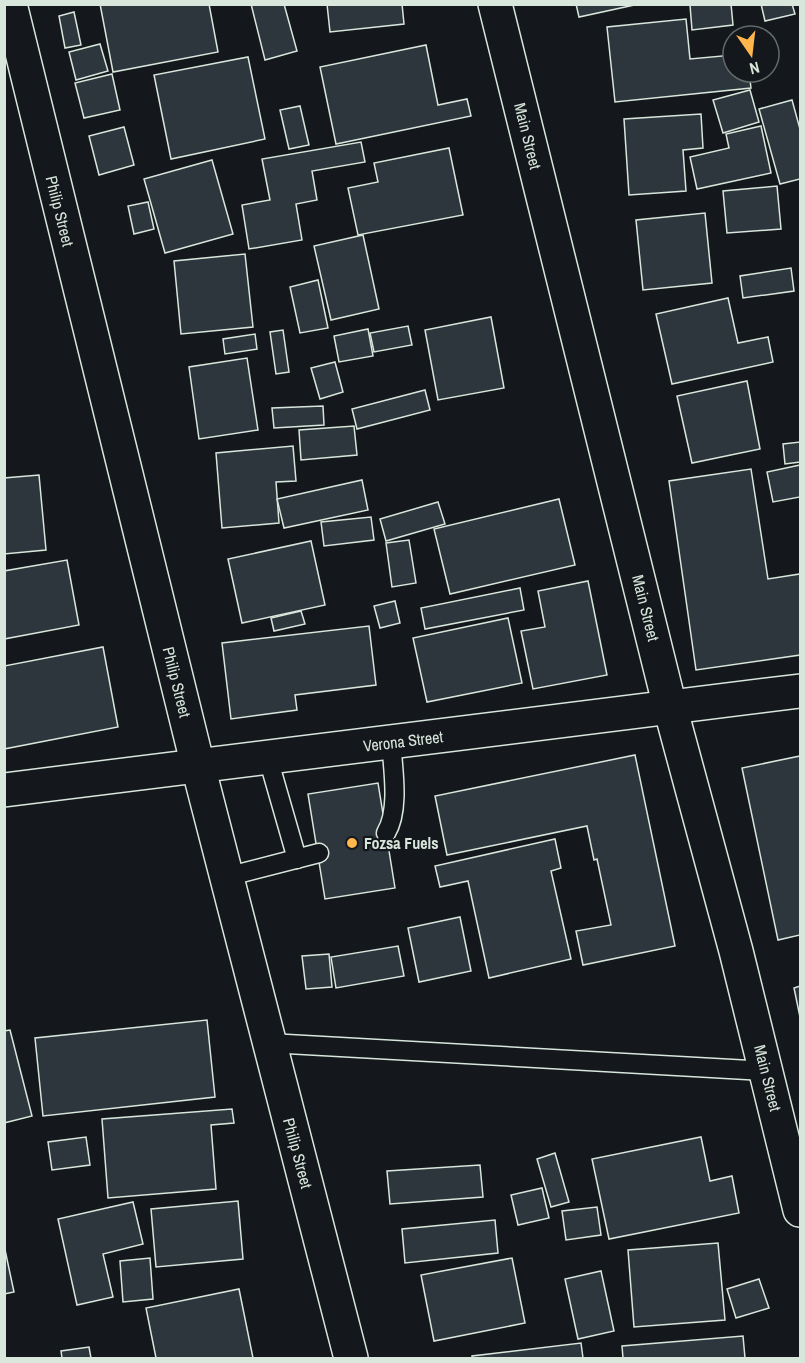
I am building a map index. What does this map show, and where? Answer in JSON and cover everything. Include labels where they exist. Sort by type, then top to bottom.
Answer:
[{"type":"street","name":"Philip Street","points":[[10,4],[198,766],[351,1359]]},
{"type":"street","name":"Main Street","points":[[495,4],[670,707],[736,951],[801,1210]]},
{"type":"street","name":"Verona Street","points":[[4,790],[801,691]]},
{"type":"lane","points":[[386,834],[391,825],[393,806],[392,742]]},
{"type":"lane","points":[[268,758],[297,859]]},
{"type":"lane","points":[[226,877],[319,853]]},
{"type":"lane","points":[[269,1043],[766,1071]]},
{"type":"building","points":[[100,4],[209,4],[218,52],[113,72]]},
{"type":"building","points":[[251,4],[284,4],[297,51],[265,60]]},
{"type":"building","points":[[327,4],[402,4],[404,24],[330,32]]},
{"type":"building","points":[[576,4],[639,4],[579,17]]},
{"type":"building","points":[[731,4],[733,24],[692,30],[690,5]]},
{"type":"building","points":[[761,4],[792,4],[795,14],[765,21]]},
{"type":"building","points":[[74,12],[81,45],[65,48],[59,16]]},
{"type":"building","points":[[686,19],[690,59],[721,56],[721,84],[750,84],[751,88],[615,102],[607,27]]},
{"type":"building","points":[[100,44],[108,71],[76,80],[69,52]]},
{"type":"building","points":[[426,45],[438,105],[467,99],[471,116],[336,144],[320,67]]},
{"type":"building","points":[[248,57],[265,139],[171,159],[154,75]]},
{"type":"building","points":[[112,74],[120,110],[84,118],[75,83]]},
{"type":"building","points":[[750,90],[759,122],[723,133],[713,100]]},
{"type":"building","points":[[792,100],[800,129],[800,179],[780,184],[759,109]]},
{"type":"building","points":[[300,106],[309,145],[289,149],[280,110]]},
{"type":"building","points":[[701,114],[703,148],[683,150],[686,191],[629,195],[624,119]]},
{"type":"building","points":[[761,126],[771,173],[697,189],[690,157],[729,148],[726,134]]},
{"type":"building","points":[[124,127],[134,165],[99,175],[89,136]]},
{"type":"building","points":[[361,142],[365,162],[312,171],[317,200],[296,204],[302,240],[249,249],[242,205],[270,200],[262,159]]},
{"type":"building","points":[[449,148],[463,215],[358,235],[348,188],[378,182],[374,163]]},
{"type":"building","points":[[212,160],[233,234],[165,253],[144,179]]},
{"type":"building","points":[[777,186],[781,229],[727,233],[723,191]]},
{"type":"building","points":[[148,202],[154,229],[134,234],[128,206]]},
{"type":"building","points":[[705,213],[712,283],[643,290],[636,220]]},
{"type":"building","points":[[363,235],[379,309],[331,320],[314,246]]},
{"type":"building","points":[[245,254],[253,327],[181,334],[174,261]]},
{"type":"building","points":[[791,268],[794,291],[743,298],[740,276]]},
{"type":"building","points":[[318,280],[328,328],[300,333],[290,287]]},
{"type":"building","points":[[728,298],[738,343],[768,337],[773,362],[672,384],[656,314]]},
{"type":"building","points":[[491,317],[504,388],[438,400],[425,330]]},
{"type":"building","points":[[408,326],[412,345],[374,352],[370,333]]},
{"type":"building","points":[[368,329],[373,356],[339,362],[334,336]]},
{"type":"building","points":[[283,330],[289,372],[276,374],[270,332]]},
{"type":"building","points":[[255,334],[257,349],[225,354],[223,339]]},
{"type":"building","points":[[247,358],[258,430],[199,439],[189,367]]},
{"type":"building","points":[[335,362],[343,392],[320,399],[311,368]]},
{"type":"building","points":[[747,381],[760,449],[692,463],[677,396]]},
{"type":"building","points":[[425,390],[430,410],[357,429],[352,409]]},
{"type":"building","points":[[323,406],[324,425],[274,428],[272,408]]},
{"type":"building","points":[[354,426],[357,455],[301,460],[299,430]]},
{"type":"building","points":[[800,442],[800,462],[785,464],[783,444]]},
{"type":"building","points":[[293,446],[296,481],[276,482],[279,523],[222,528],[216,453]]},
{"type":"building","points":[[800,465],[800,497],[773,502],[767,472]]},
{"type":"building","points":[[751,469],[768,579],[800,574],[800,655],[696,670],[669,481]]},
{"type":"building","points":[[39,475],[46,550],[4,554],[4,478]]},
{"type":"building","points":[[362,480],[368,510],[284,528],[277,499]]},
{"type":"building","points":[[559,499],[575,565],[450,594],[434,529]]},
{"type":"building","points":[[438,502],[445,524],[386,541],[380,519]]},
{"type":"building","points":[[371,517],[374,540],[324,546],[321,522]]},
{"type":"building","points":[[409,540],[416,583],[392,587],[386,543]]},
{"type":"building","points":[[311,541],[325,605],[242,623],[228,559]]},
{"type":"building","points":[[67,560],[79,625],[4,639],[4,571]]},
{"type":"building","points":[[588,581],[607,675],[533,689],[521,631],[545,627],[538,591]]},
{"type":"building","points":[[520,588],[524,610],[425,629],[421,608]]},
{"type":"building","points":[[395,601],[400,623],[380,628],[374,606]]},
{"type":"building","points":[[301,611],[305,624],[274,631],[271,618]]},
{"type":"building","points":[[508,618],[522,683],[427,702],[413,638]]},
{"type":"building","points":[[369,626],[376,685],[295,695],[297,710],[231,719],[222,643]]},
{"type":"building","points":[[103,647],[118,727],[4,749],[4,666]]},
{"type":"building","points":[[635,755],[675,946],[583,965],[576,931],[611,925],[597,859],[594,860],[587,826],[447,855],[435,796]]},
{"type":"building","points":[[800,756],[800,935],[778,940],[742,768]]},
{"type":"building","name":"Fozsa Fuels","points":[[378,783],[395,888],[325,899],[308,794]]},
{"type":"building","points":[[555,839],[561,868],[551,871],[571,959],[489,978],[468,881],[440,887],[435,866]]},
{"type":"building","points":[[460,917],[471,971],[419,982],[408,928]]},
{"type":"building","points":[[398,946],[404,976],[336,988],[331,957]]},
{"type":"building","points":[[329,954],[332,987],[306,989],[302,956]]},
{"type":"building","points":[[800,986],[800,1017],[794,988]]},
{"type":"building","points":[[207,1020],[215,1097],[43,1116],[35,1038]]},
{"type":"building","points":[[10,1030],[32,1116],[4,1123],[4,1031]]},
{"type":"building","points":[[232,1109],[234,1123],[211,1125],[216,1189],[108,1198],[102,1119]]},
{"type":"building","points":[[86,1137],[90,1165],[52,1170],[48,1142]]},
{"type":"building","points":[[701,1137],[710,1181],[732,1176],[739,1213],[609,1239],[592,1159]]},
{"type":"building","points":[[555,1153],[569,1202],[551,1207],[537,1159]]},
{"type":"building","points":[[480,1165],[483,1197],[390,1204],[387,1171]]},
{"type":"building","points":[[542,1188],[549,1218],[518,1225],[511,1195]]},
{"type":"building","points":[[238,1201],[243,1259],[156,1267],[151,1209]]},
{"type":"building","points":[[133,1202],[143,1244],[103,1254],[113,1297],[77,1305],[58,1219]]},
{"type":"building","points":[[597,1207],[601,1235],[566,1240],[562,1211]]},
{"type":"building","points":[[495,1220],[498,1253],[405,1263],[402,1229]]},
{"type":"building","points":[[718,1243],[725,1320],[634,1327],[628,1250]]},
{"type":"building","points":[[4,1245],[14,1292],[4,1294]]},
{"type":"building","points":[[150,1258],[153,1299],[123,1302],[120,1261]]},
{"type":"building","points":[[512,1258],[525,1323],[434,1341],[421,1275]]},
{"type":"building","points":[[601,1271],[614,1331],[578,1339],[565,1279]]},
{"type":"building","points":[[759,1279],[769,1308],[736,1318],[727,1289]]},
{"type":"building","points":[[239,1289],[253,1358],[156,1358],[146,1308]]},
{"type":"building","points":[[743,1336],[745,1358],[623,1358],[622,1346]]},
{"type":"building","points":[[581,1343],[583,1358],[472,1358],[472,1356]]},
{"type":"building","points":[[89,1347],[91,1358],[62,1358],[61,1351]]},
{"type":"place","name":"Fozsa Fuels","points":[[352,843]]}]
